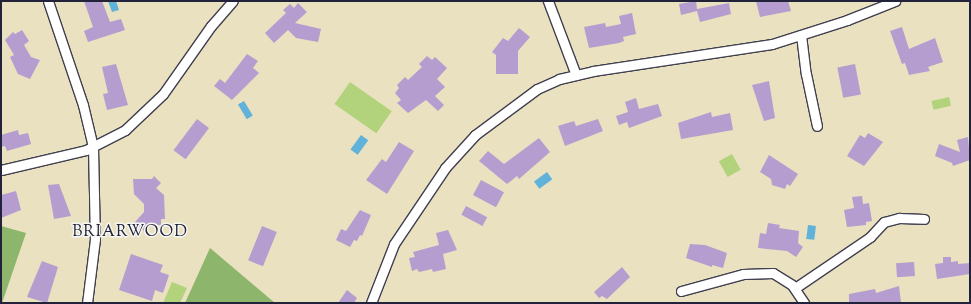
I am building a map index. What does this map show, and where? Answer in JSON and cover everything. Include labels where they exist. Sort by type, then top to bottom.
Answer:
[{"type":"street","points":[[48,1],[83,105],[93,147],[95,232],[87,303]]},
{"type":"street","points":[[1,170],[93,147],[125,130],[156,102],[211,26],[233,1]]},
{"type":"street","points":[[548,1],[576,75]]},
{"type":"street","points":[[371,303],[382,271],[399,236],[456,155],[475,136],[525,97],[547,84],[576,75],[756,47],[801,35],[895,1]]},
{"type":"street","points":[[801,35],[806,74],[817,126]]},
{"type":"street","points":[[795,288],[870,237],[884,222],[899,218],[924,219]]},
{"type":"street","points":[[681,291],[758,273],[773,274],[795,288],[804,303]]},
{"type":"green space","points":[[350,82],[392,111],[376,133],[335,104]]},
{"type":"green space","points":[[949,97],[951,106],[933,110],[931,101]]},
{"type":"green space","points":[[732,154],[741,170],[728,177],[719,161]]},
{"type":"green space","points":[[1,226],[26,233],[2,303],[1,303]]},
{"type":"green space","points":[[210,248],[275,303],[185,303]]},
{"type":"green space","points":[[172,282],[187,288],[180,303],[163,303]]},
{"type":"water","points":[[108,1],[116,1],[119,10],[112,12]]},
{"type":"water","points":[[244,101],[253,116],[247,119],[238,105]]},
{"type":"water","points":[[361,135],[368,140],[358,155],[350,150]]},
{"type":"water","points":[[547,172],[552,179],[539,189],[534,181]]},
{"type":"water","points":[[808,225],[816,226],[814,240],[806,239]]},
{"type":"building","points":[[84,1],[102,1],[110,22],[121,19],[125,30],[88,42],[84,31],[93,27]]},
{"type":"building","points":[[696,1],[697,9],[729,3],[731,14],[700,22],[697,11],[681,15],[679,4]]},
{"type":"building","points":[[756,1],[788,1],[791,11],[760,17]]},
{"type":"building","points":[[298,3],[307,12],[295,23],[321,29],[318,42],[296,38],[288,30],[274,43],[265,33],[286,13],[283,10],[290,4],[294,8]]},
{"type":"building","points":[[632,13],[636,34],[623,37],[624,41],[619,43],[589,48],[584,27],[605,23],[606,27],[621,24],[619,16]]},
{"type":"building","points":[[902,27],[909,49],[935,38],[943,62],[928,67],[930,71],[909,75],[905,63],[902,64],[890,31]]},
{"type":"building","points":[[519,28],[530,37],[518,51],[518,74],[496,74],[496,55],[492,52],[503,38],[508,41]]},
{"type":"building","points":[[22,30],[29,41],[24,45],[31,57],[40,60],[30,79],[18,74],[10,57],[14,55],[5,40],[13,32],[15,34]]},
{"type":"building","points":[[247,54],[258,61],[253,68],[259,73],[232,100],[214,86],[220,79],[225,83]]},
{"type":"building","points":[[427,56],[432,60],[435,57],[447,68],[437,79],[445,87],[435,96],[444,105],[438,111],[426,100],[408,113],[397,103],[401,100],[395,93],[399,88],[397,85],[405,77],[408,80],[422,67],[419,64]]},
{"type":"building","points":[[116,64],[128,105],[107,110],[103,94],[108,93],[102,67]]},
{"type":"building","points":[[855,64],[861,94],[843,98],[837,67]]},
{"type":"building","points":[[769,81],[775,118],[764,121],[752,85]]},
{"type":"building","points":[[636,98],[639,109],[658,104],[662,116],[629,128],[627,122],[619,125],[616,116],[628,112],[625,102]]},
{"type":"building","points":[[711,112],[712,117],[730,113],[733,130],[681,139],[678,123]]},
{"type":"building","points":[[197,119],[209,128],[186,159],[174,150]]},
{"type":"building","points":[[598,119],[603,131],[565,146],[558,126],[574,121],[576,126]]},
{"type":"building","points":[[18,130],[19,135],[28,133],[31,144],[7,151],[5,146],[1,147],[1,135]]},
{"type":"building","points":[[868,133],[883,142],[864,166],[847,156],[860,135],[865,138]]},
{"type":"building","points":[[968,137],[970,160],[953,166],[952,163],[935,156],[939,144],[960,152],[957,140]]},
{"type":"building","points":[[539,138],[550,152],[519,179],[517,176],[507,184],[479,161],[488,151],[504,164]]},
{"type":"building","points":[[399,142],[414,151],[387,194],[366,180],[382,159],[386,162]]},
{"type":"building","points":[[769,155],[798,174],[790,186],[787,184],[785,189],[772,185],[771,179],[760,172]]},
{"type":"building","points":[[154,176],[161,183],[156,188],[164,195],[165,219],[161,219],[161,225],[152,225],[144,231],[135,222],[144,212],[144,204],[134,194],[133,179],[152,179]]},
{"type":"building","points":[[481,180],[504,192],[496,207],[473,195]]},
{"type":"building","points":[[59,184],[71,216],[54,219],[48,185]]},
{"type":"building","points":[[16,191],[21,210],[1,218],[1,195]]},
{"type":"building","points":[[862,196],[863,204],[869,203],[872,221],[866,222],[866,225],[847,227],[844,210],[854,208],[852,197]]},
{"type":"building","points":[[466,206],[487,217],[482,226],[461,215]]},
{"type":"building","points":[[360,210],[371,215],[362,236],[360,235],[357,241],[354,240],[350,247],[336,240],[341,229],[346,231]]},
{"type":"building","points":[[768,223],[780,225],[779,228],[799,231],[798,243],[803,247],[796,257],[787,251],[758,248],[760,233],[766,234]]},
{"type":"building","points":[[262,226],[277,232],[263,266],[248,260]]},
{"type":"building","points":[[448,230],[457,250],[443,254],[446,269],[433,272],[432,269],[419,272],[417,269],[412,271],[409,258],[415,257],[413,252],[439,245],[436,233]]},
{"type":"building","points":[[690,244],[705,245],[727,253],[723,268],[712,265],[712,267],[686,258]]},
{"type":"building","points":[[131,254],[163,265],[160,272],[169,275],[163,293],[155,290],[152,301],[119,290]]},
{"type":"building","points":[[943,257],[951,257],[951,262],[958,261],[958,264],[970,263],[970,274],[937,279],[935,264],[943,263]]},
{"type":"building","points":[[42,261],[58,267],[47,303],[27,297]]},
{"type":"building","points":[[914,262],[915,276],[897,277],[896,263]]},
{"type":"building","points":[[622,267],[630,277],[607,299],[602,296],[599,298],[594,292]]},
{"type":"building","points":[[899,286],[901,303],[849,303],[849,294],[875,289],[876,293]]},
{"type":"building","points":[[347,290],[357,298],[354,303],[338,303]]},
{"type":"district","name":"BRIARWOOD","points":[[130,233]]}]
